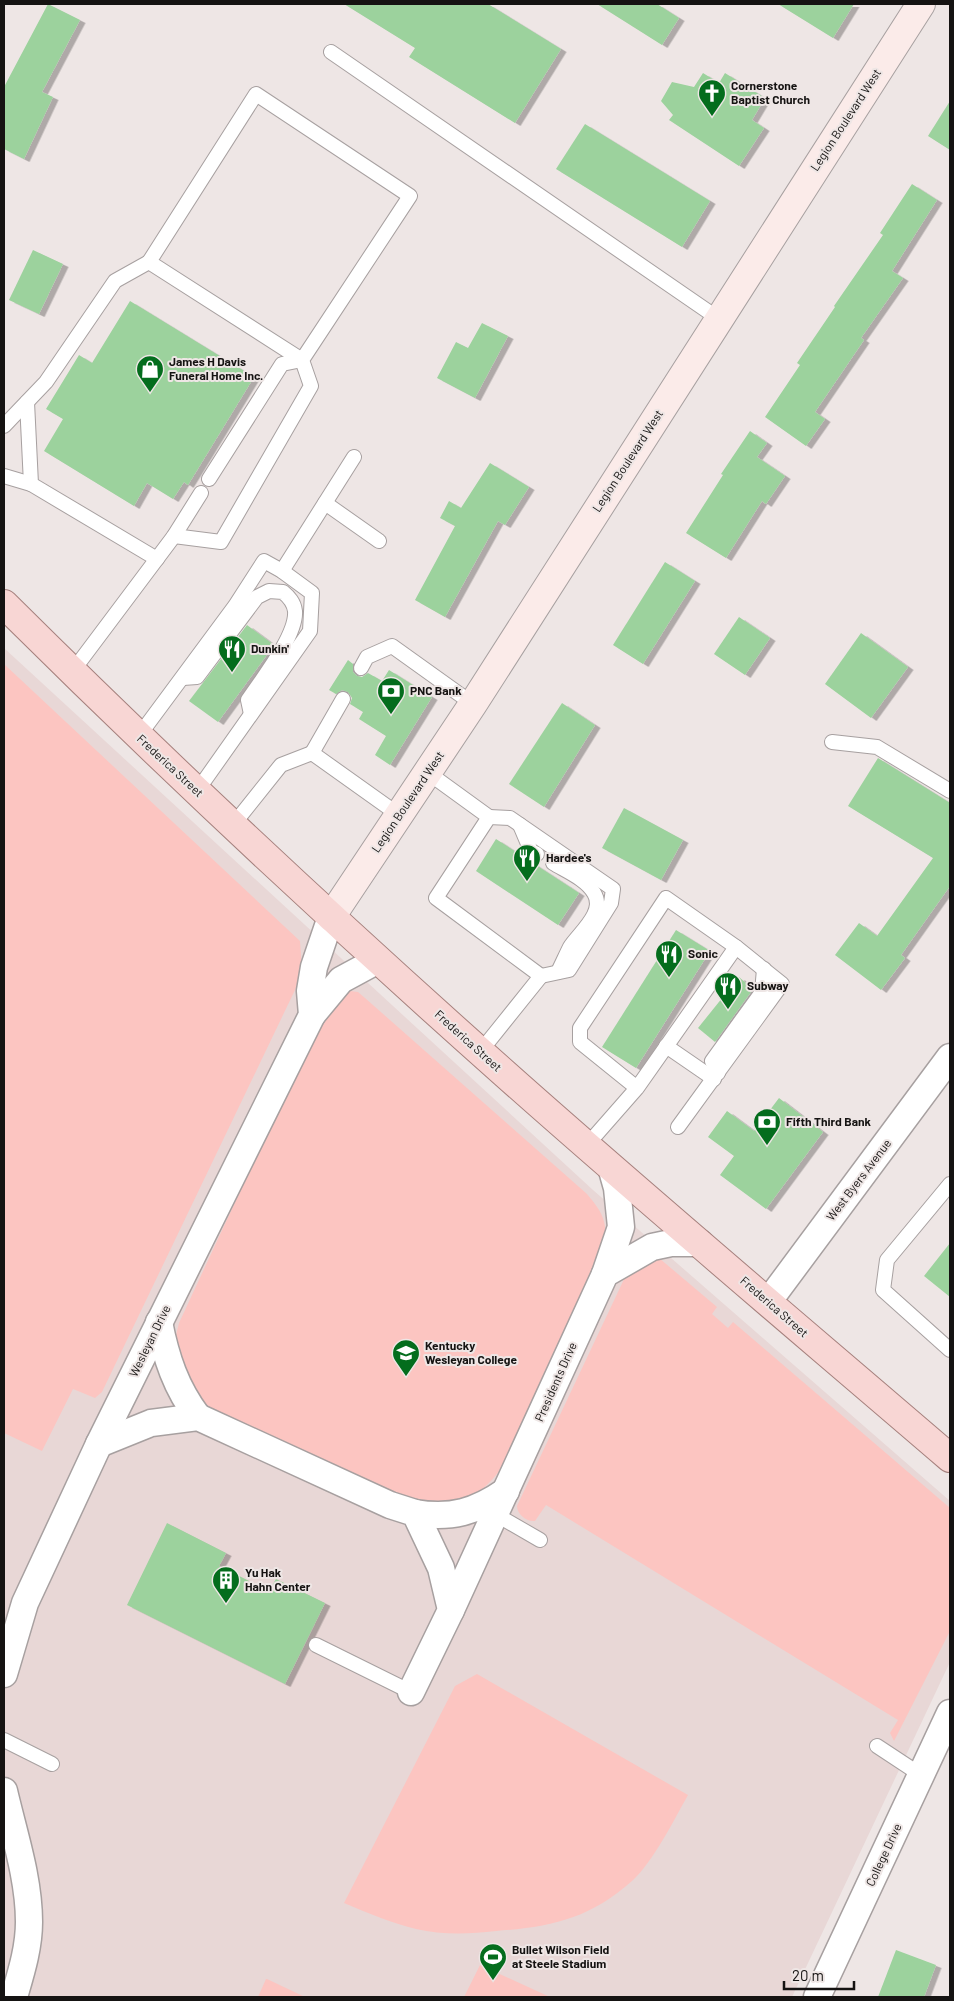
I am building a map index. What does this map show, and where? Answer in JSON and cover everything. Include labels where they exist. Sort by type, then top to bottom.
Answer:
[{"type":"main road","name":"Frederica Street","points":[[4,604],[138,737],[378,960],[480,1052],[950,1458]]},
{"type":"street","name":"Legion Boulevard West","points":[[331,917],[473,704],[921,4]]},
{"type":"street","points":[[312,1015],[310,991],[314,967],[331,917]]},
{"type":"street","name":"Wesleyan Drive","points":[[4,1674],[25,1603],[159,1322],[312,1015],[341,980],[378,960]]},
{"type":"street","name":"West Byers Avenue","points":[[768,1302],[950,1057]]},
{"type":"street","name":"Presidents Drive","points":[[410,1692],[501,1503],[605,1274],[621,1227],[617,1188],[612,1166]]},
{"type":"street","points":[[605,1274],[652,1248],[671,1243],[700,1243]]},
{"type":"street","points":[[159,1322],[164,1348],[174,1378],[184,1398],[198,1417],[390,1505],[414,1513],[435,1517],[464,1513],[488,1504],[501,1503]]},
{"type":"street","points":[[100,1444],[151,1423],[198,1417]]},
{"type":"street","points":[[414,1513],[441,1568],[451,1610]]},
{"type":"street","name":"College Drive","points":[[817,1997],[950,1713]]},
{"type":"street","points":[[4,1791],[26,1883],[29,1923],[24,1962],[14,1997]]},
{"type":"lane","points":[[331,52],[719,318]]},
{"type":"lane","points":[[4,426],[46,382],[116,281],[149,262],[256,94],[410,196],[302,360],[282,364],[209,479]]},
{"type":"lane","points":[[149,262],[302,360],[311,386],[221,542],[174,536]]},
{"type":"lane","points":[[27,402],[31,484]]},
{"type":"lane","points":[[282,571],[354,457]]},
{"type":"lane","points":[[4,476],[31,484],[157,559]]},
{"type":"lane","points":[[72,672],[174,536],[201,493]]},
{"type":"lane","points":[[325,503],[379,541]]},
{"type":"lane","points":[[138,737],[235,606],[264,561],[282,571],[312,593],[310,631],[197,791]]},
{"type":"lane","points":[[183,678],[197,677],[257,597],[269,591],[283,592],[293,602],[296,612],[291,634],[248,700],[251,714]]},
{"type":"lane","points":[[361,668],[367,656],[392,646],[473,704]]},
{"type":"lane","points":[[233,825],[281,765],[312,753],[343,699]]},
{"type":"lane","points":[[832,742],[877,747],[950,792]]},
{"type":"lane","points":[[312,753],[399,815]]},
{"type":"lane","points":[[427,772],[489,817],[510,818],[613,889],[611,903],[570,970],[541,976],[480,1052]]},
{"type":"lane","points":[[489,817],[436,898],[541,976]]},
{"type":"lane","points":[[519,824],[531,850],[537,854]]},
{"type":"lane","points":[[552,863],[584,882],[595,893],[597,905],[592,918],[571,946],[558,972]]},
{"type":"lane","points":[[637,1088],[580,1042],[580,1028],[666,898],[736,947],[782,984],[678,1127]]},
{"type":"lane","points":[[587,1145],[637,1088],[736,947]]},
{"type":"lane","points":[[716,1076],[712,1061],[762,992],[764,970]]},
{"type":"lane","points":[[666,1046],[716,1076]]},
{"type":"lane","points":[[950,1184],[886,1260],[883,1290],[950,1350]]},
{"type":"lane","points":[[501,1503],[540,1540]]},
{"type":"lane","points":[[316,1645],[410,1692]]},
{"type":"lane","points":[[4,1740],[52,1764]]},
{"type":"lane","points":[[877,1746],[921,1775]]},
{"type":"shaded area","name":"Kentucky Wesleyan College","points":[[4,648],[593,1190],[950,1501],[950,1662],[792,1997],[4,1997]]},
{"type":"shaded area","points":[[4,664],[300,941],[302,970],[295,990],[102,1392],[95,1398],[73,1389],[42,1451],[4,1433]]},
{"type":"shaded area","points":[[350,991],[358,992],[587,1194],[600,1211],[605,1227],[607,1243],[504,1464],[480,1491],[462,1500],[427,1508],[208,1409],[193,1393],[175,1339],[179,1323],[321,1017],[339,995]]},
{"type":"shaded area","points":[[659,1258],[717,1307],[712,1314],[728,1328],[733,1322],[950,1508],[950,1631],[894,1741],[890,1733],[898,1720],[546,1505],[535,1521],[525,1519],[520,1515],[517,1506],[626,1275]]},
{"type":"shaded area","points":[[477,1674],[688,1795],[670,1828],[640,1873],[616,1894],[585,1912],[552,1923],[534,1927],[476,1933],[436,1932],[398,1924],[344,1903],[455,1686]]},
{"type":"shaded area","name":"Bullet Wilson Field at Steele Stadium","points":[[480,1965],[550,1997],[464,1997]]},
{"type":"shaded area","points":[[267,1979],[305,1997],[258,1997]]},
{"type":"building","points":[[48,4],[80,20],[42,92],[53,97],[24,159],[4,149],[4,87]]},
{"type":"building","points":[[344,4],[488,4],[561,49],[515,123],[409,57],[415,48]]},
{"type":"building","points":[[597,4],[657,4],[679,18],[662,45]]},
{"type":"building","points":[[778,4],[854,4],[833,38]]},
{"type":"building","name":"Cornerstone Baptist Church","points":[[703,73],[719,83],[725,73],[765,98],[752,120],[764,128],[739,166],[669,120],[673,115],[661,101],[672,82],[694,87]]},
{"type":"building","points":[[950,101],[950,150],[928,136]]},
{"type":"building","points":[[585,124],[710,201],[682,247],[556,169]]},
{"type":"building","points":[[912,184],[937,200],[892,271],[903,278],[861,338],[864,340],[815,412],[825,419],[806,446],[765,417],[800,365],[797,363],[883,235],[880,233]]},
{"type":"building","points":[[33,250],[63,264],[39,314],[9,300]]},
{"type":"building","name":"James H Davis Funeral Home Inc.","points":[[130,301],[254,377],[188,485],[184,482],[173,499],[147,483],[134,506],[44,451],[63,419],[46,409],[79,355],[92,363]]},
{"type":"building","points":[[482,323],[508,336],[475,398],[437,378],[456,342],[468,348]]},
{"type":"building","points":[[750,431],[767,443],[757,457],[785,476],[766,504],[762,501],[726,558],[686,533],[723,475],[721,474]]},
{"type":"building","points":[[490,463],[529,487],[505,525],[498,521],[445,617],[415,600],[455,526],[440,518],[449,501],[461,508]]},
{"type":"building","points":[[665,562],[695,581],[643,664],[613,645]]},
{"type":"building","points":[[739,617],[770,638],[745,675],[714,654]]},
{"type":"building","name":"Dunkin'","points":[[247,625],[274,645],[218,722],[189,701]]},
{"type":"building","points":[[861,633],[908,667],[871,718],[825,684]]},
{"type":"building","name":"PNC Bank","points":[[348,660],[353,664],[353,672],[357,676],[362,677],[368,673],[382,681],[389,670],[432,697],[390,765],[375,755],[386,736],[359,719],[363,712],[350,704],[352,698],[348,692],[342,690],[336,694],[329,690]]},
{"type":"building","points":[[562,703],[595,725],[544,807],[509,784]]},
{"type":"building","points":[[878,758],[950,803],[950,886],[901,955],[905,958],[881,990],[835,955],[859,923],[877,936],[933,858],[848,806]]},
{"type":"building","points":[[624,808],[683,840],[661,880],[602,848]]},
{"type":"building","name":"Hardee's","points":[[496,839],[579,893],[558,925],[476,871]]},
{"type":"building","name":"Sonic","points":[[676,930],[710,951],[636,1068],[602,1047]]},
{"type":"building","name":"Subway","points":[[739,977],[753,989],[715,1042],[698,1028]]},
{"type":"building","name":"Fifth Third Bank","points":[[779,1098],[823,1132],[766,1209],[720,1175],[734,1156],[708,1137],[727,1111],[754,1131]]},
{"type":"building","points":[[950,1243],[950,1297],[924,1276]]},
{"type":"building","name":"Yu Hak Hahn Center","points":[[167,1523],[226,1553],[219,1566],[269,1591],[276,1579],[325,1603],[285,1684],[127,1605]]},
{"type":"building","points":[[896,1950],[936,1965],[924,1997],[878,1997]]},
{"type":"place","name":"Cornerstone Baptist Church","points":[[712,117]]},
{"type":"place","name":"James H Davis Funeral Home Inc.","points":[[150,393]]},
{"type":"place","name":"Dunkin'","points":[[232,673]]},
{"type":"place","name":"PNC Bank","points":[[391,715]]},
{"type":"place","name":"Hardee's","points":[[527,882]]},
{"type":"place","name":"Sonic","points":[[669,978]]},
{"type":"place","name":"Subway","points":[[728,1010]]},
{"type":"place","name":"Fifth Third Bank","points":[[767,1146]]},
{"type":"place","name":"Kentucky Wesleyan College","points":[[406,1377]]},
{"type":"place","name":"Yu Hak Hahn Center","points":[[226,1604]]},
{"type":"place","name":"Bullet Wilson Field at Steele Stadium","points":[[493,1981]]}]
